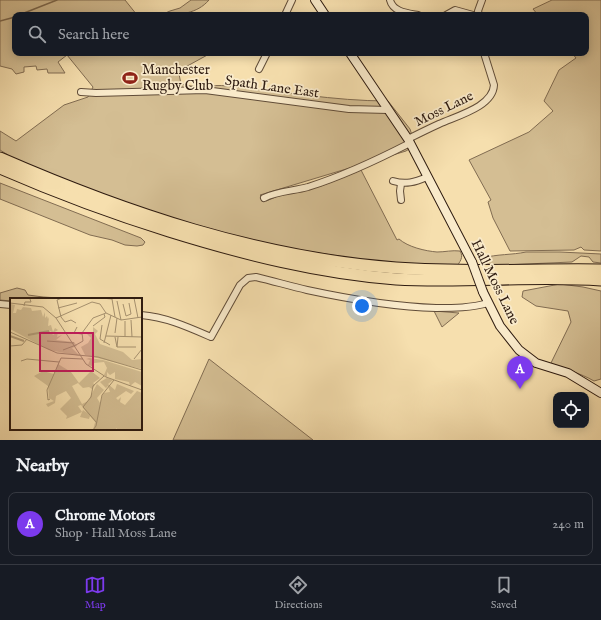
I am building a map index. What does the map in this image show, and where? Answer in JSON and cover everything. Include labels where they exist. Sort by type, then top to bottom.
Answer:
[{"type":"highway","points":[[0,158],[77,190],[161,219],[219,237],[295,255],[370,266],[422,270],[601,270]]},
{"type":"highway","points":[[0,168],[73,198],[125,217],[216,245],[292,264],[350,274],[418,280],[548,278],[601,280]]},
{"type":"street","points":[[286,12],[292,0]]},
{"type":"street","points":[[315,0],[323,12]]},
{"type":"street","points":[[390,0],[394,8],[404,12]]},
{"type":"street","points":[[478,12],[482,0]]},
{"type":"street","points":[[451,12],[455,10],[462,12]]},
{"type":"street","points":[[259,69],[266,56]]},
{"type":"street","name":"Hall Moss Lane","points":[[352,56],[409,141],[472,262],[488,303],[508,338],[519,350],[536,363],[568,374],[601,393]]},
{"type":"street","name":"Moss Lane","points":[[264,198],[270,195],[303,188],[331,179],[360,167],[436,125],[477,108],[491,96],[494,91],[494,85],[485,56]]},
{"type":"street","name":"Spath Lane East","points":[[81,92],[96,93],[205,90],[349,109],[388,110]]},
{"type":"street","points":[[393,181],[401,184],[414,182],[427,177]]},
{"type":"street","points":[[401,184],[401,200]]},
{"type":"street","points":[[142,315],[171,321],[211,337],[240,285],[248,278],[256,278],[368,301],[415,307],[460,308],[488,303]]},
{"type":"street","points":[[0,304],[10,305]]},
{"type":"shaded area","points":[[0,0],[125,0],[135,12],[12,12],[12,56],[66,56],[58,62],[65,73],[48,73],[47,69],[37,70],[36,66],[24,67],[24,72],[16,74],[12,69],[0,66]]},
{"type":"shaded area","points":[[191,0],[209,0],[204,5],[190,12],[168,12],[180,8]]},
{"type":"shaded area","points":[[552,0],[601,0],[601,251],[584,250],[581,247],[574,250],[510,251],[493,218],[488,202],[491,200],[469,160],[529,132],[553,111],[544,101],[559,70],[576,58],[574,56],[589,56],[589,12],[536,12],[533,9]]},
{"type":"shaded area","points":[[68,56],[206,56],[180,70],[179,74],[181,84],[192,86],[227,86],[328,98],[388,101],[410,129],[415,145],[406,151],[260,195],[266,201],[278,196],[321,186],[361,170],[397,240],[399,239],[412,246],[427,251],[460,251],[462,257],[456,267],[376,262],[249,242],[159,215],[7,158],[8,155],[0,150],[0,131],[16,141],[64,105],[88,97],[93,87]]},
{"type":"shaded area","points":[[0,183],[141,238],[145,242],[143,245],[137,246],[125,245],[112,240],[90,235],[0,199]]},
{"type":"shaded area","points":[[526,252],[601,254],[601,263],[593,262],[589,257],[581,256],[572,262],[500,265],[489,264],[482,261],[483,258]]},
{"type":"shaded area","points":[[560,284],[601,291],[601,379],[594,381],[578,373],[550,365],[571,322],[568,311],[536,306],[522,297],[523,291]]},
{"type":"shaded area","points":[[17,288],[25,290],[28,295],[59,298],[10,298],[10,301],[0,300],[0,293]]},
{"type":"shaded area","points":[[434,311],[459,313],[442,327]]},
{"type":"shaded area","points":[[209,359],[313,440],[173,440]]},
{"type":"waterway","points":[[27,12],[57,0]]},
{"type":"waterway","points":[[0,21],[12,18]]},
{"type":"place","name":"Manchester Rugby Club","points":[[130,78]]},
{"type":"place","name":"Chrome Motors","points":[[520,389]]}]
